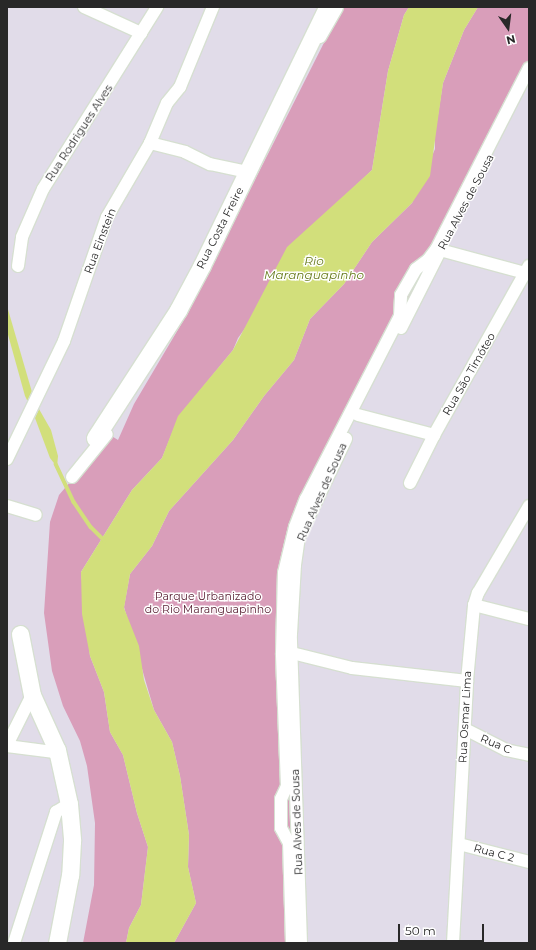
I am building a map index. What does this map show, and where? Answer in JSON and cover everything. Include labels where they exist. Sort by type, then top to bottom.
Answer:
[{"type":"main road","name":"Rua Costa Freire","points":[[95,438],[178,310],[248,172],[327,7]]},
{"type":"main road","points":[[20,634],[32,696],[57,750],[69,804],[72,841],[70,875],[57,943]]},
{"type":"street","points":[[84,7],[141,33]]},
{"type":"street","name":"Rua Rodrigues Alves","points":[[18,266],[22,237],[43,189],[157,7]]},
{"type":"street","name":"Rua Einstein","points":[[7,459],[64,341],[107,217],[150,143],[167,104],[180,87],[212,7]]},
{"type":"street","points":[[72,477],[107,434],[183,313],[337,7]]},
{"type":"street","points":[[292,943],[289,843],[281,828],[280,799],[287,786],[282,653],[284,573],[294,528],[306,499],[400,316],[401,295],[416,269],[428,260],[436,248],[529,68]]},
{"type":"street","name":"Rua Alves de Sousa","points":[[301,943],[292,654],[295,572],[299,538],[440,250],[529,85]]},
{"type":"street","points":[[150,143],[185,152],[216,166],[248,172]]},
{"type":"street","points":[[440,250],[528,271]]},
{"type":"street","name":"Rua São Timóteo","points":[[410,483],[434,435],[528,271]]},
{"type":"street","points":[[358,415],[434,435]]},
{"type":"street","points":[[7,506],[36,515]]},
{"type":"street","name":"Rua Osmar Lima","points":[[453,943],[467,682],[474,605],[478,593],[529,506]]},
{"type":"street","points":[[474,605],[529,619]]},
{"type":"street","points":[[292,654],[352,668],[467,682]]},
{"type":"street","points":[[32,696],[7,745],[53,752],[57,750]]},
{"type":"street","name":"Rua C","points":[[465,729],[506,750],[529,755]]},
{"type":"street","points":[[14,943],[56,812],[69,804]]},
{"type":"street","name":"Rua C 2","points":[[459,844],[529,862]]},
{"type":"green space","points":[[342,7],[409,7],[404,15],[388,71],[372,170],[334,206],[238,338],[233,350],[179,416],[162,458],[132,490],[81,572],[90,656],[104,692],[110,732],[123,755],[137,813],[148,847],[141,905],[129,928],[126,943],[83,943],[94,885],[95,823],[87,766],[80,741],[63,706],[52,671],[44,613],[50,522],[59,495],[110,435],[118,440],[134,404],[189,311]]},
{"type":"green space","name":"Parque Urbanizado do Rio Maranguapinho","points":[[478,7],[529,7],[529,70],[428,262],[297,535],[296,943],[174,943],[196,903],[188,867],[189,835],[180,776],[172,742],[154,710],[124,607],[130,574],[152,546],[169,511],[233,440],[264,396],[294,360],[310,319],[344,284],[372,242],[412,203],[435,149],[435,134],[443,83],[464,30]]},
{"type":"water","name":"Rio Maranguapinho","points":[[409,7],[478,7],[464,30],[443,83],[430,176],[412,203],[372,242],[344,284],[310,319],[294,360],[264,396],[233,440],[169,511],[152,546],[130,574],[124,608],[139,646],[144,680],[154,710],[172,742],[180,776],[189,835],[188,867],[196,903],[174,943],[126,943],[129,928],[141,905],[148,847],[137,813],[123,755],[110,732],[104,692],[90,656],[82,614],[81,572],[132,490],[162,458],[178,416],[233,350],[287,247],[372,170],[388,71],[404,15]]},
{"type":"water","points":[[7,306],[34,399],[30,406],[25,396],[7,331]]},
{"type":"water","points":[[39,409],[51,430],[58,456],[57,467],[50,458],[35,418]]},
{"type":"waterway","points":[[56,464],[74,502],[91,527],[105,541]]}]
